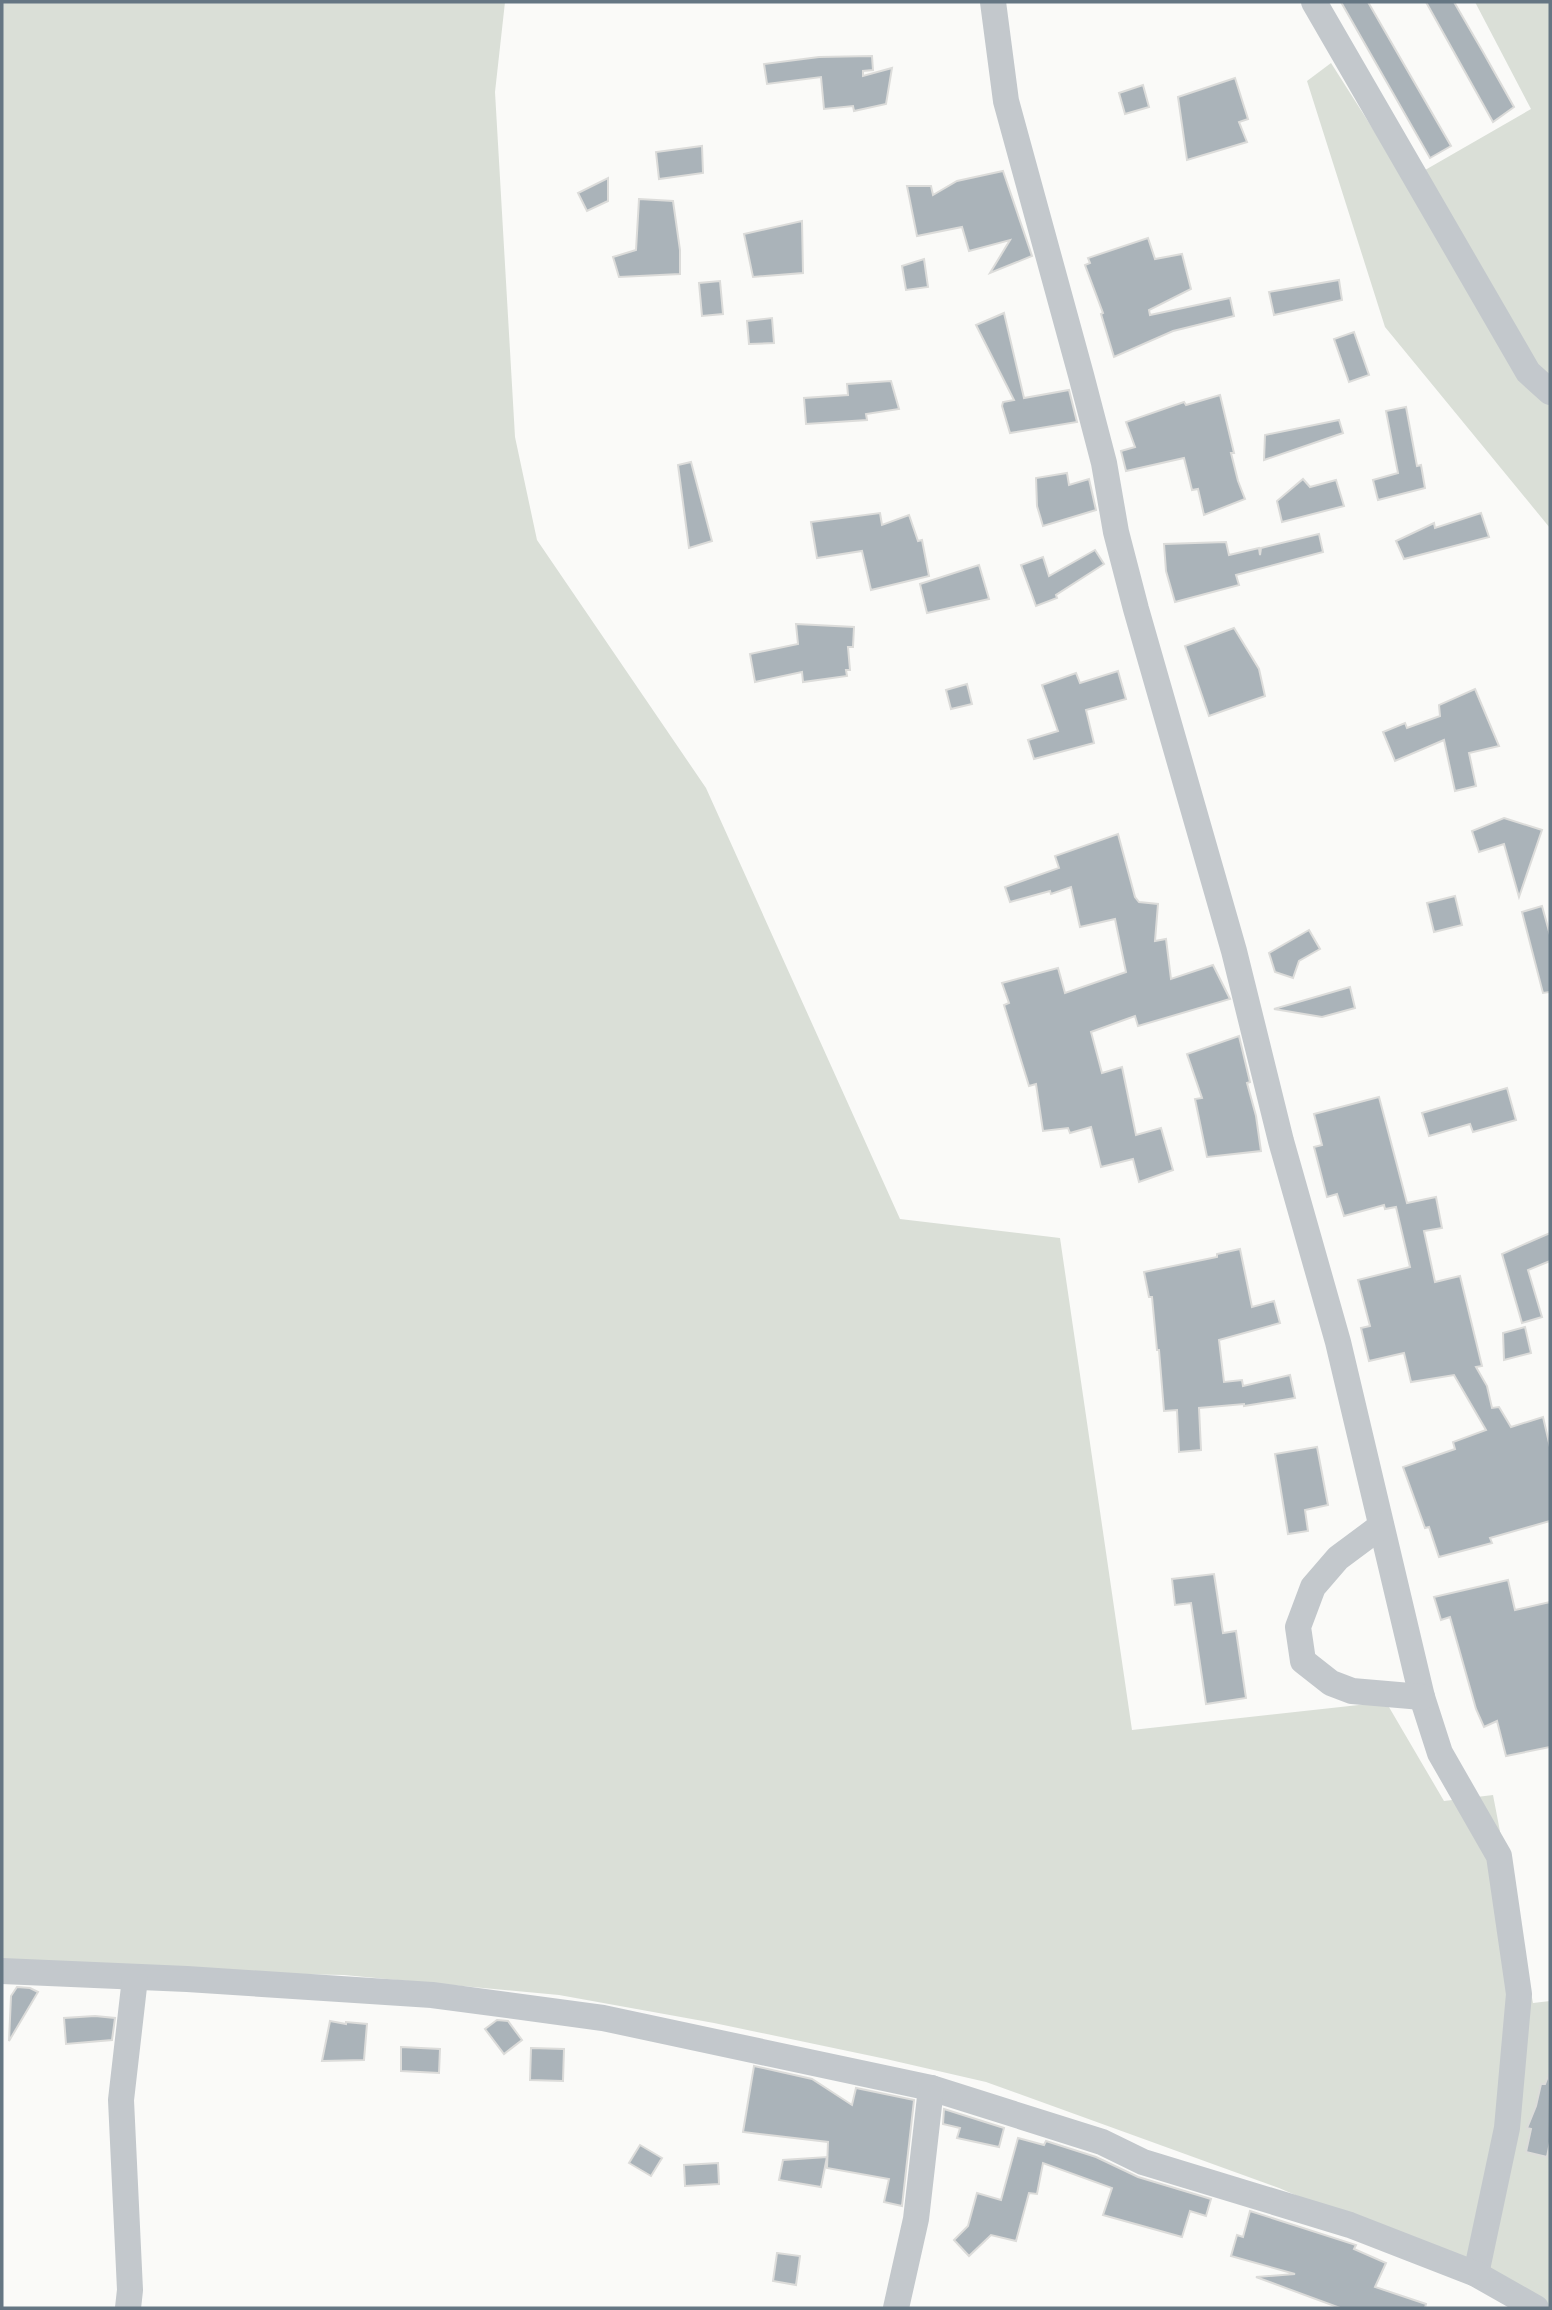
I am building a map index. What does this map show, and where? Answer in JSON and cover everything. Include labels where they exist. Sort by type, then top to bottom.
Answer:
[{"type":"street","points":[[993,2],[1006,101],[1104,463],[1116,532],[1136,609],[1234,951],[1281,1141],[1338,1342],[1422,1697],[1440,1753],[1499,1856],[1519,1994],[1507,2128],[1476,2274]]},
{"type":"street","points":[[1314,2],[1528,372],[1550,392]]},
{"type":"street","points":[[1381,1526],[1338,1558],[1313,1587],[1298,1627],[1303,1661],[1331,1683],[1352,1691],[1422,1697]]},
{"type":"street","points":[[2,1971],[187,1979],[432,1995],[590,2017],[931,2088],[1102,2142],[1143,2162],[1350,2225],[1476,2274],[1536,2308]]},
{"type":"street","points":[[128,2308],[130,2290],[121,2101],[135,1978]]},
{"type":"street","points":[[897,2308],[916,2219],[931,2088]]},
{"type":"shaded area","points":[[2,2],[505,2],[495,92],[515,437],[537,540],[706,788],[900,1219],[1060,1238],[1132,1730],[1386,1702],[1444,1801],[1493,1795],[1533,2003],[1550,2001],[1550,2308],[1516,2290],[1279,2188],[986,2082],[886,2059],[714,2023],[559,1995],[344,1975],[2,1968]]},
{"type":"shaded area","points":[[1475,2],[1550,2],[1550,528],[1385,327],[1307,81],[1331,63],[1406,181],[1531,109]]},
{"type":"building","points":[[1341,2],[1368,2],[1451,146],[1430,158]]},
{"type":"building","points":[[1426,2],[1454,2],[1514,107],[1493,122]]},
{"type":"building","points":[[872,56],[873,70],[863,71],[863,76],[892,68],[886,104],[854,111],[853,106],[824,109],[821,77],[767,84],[764,64],[819,57]]},
{"type":"building","points":[[1235,78],[1248,119],[1239,122],[1247,142],[1187,160],[1178,97]]},
{"type":"building","points":[[1143,85],[1149,107],[1125,114],[1119,93]]},
{"type":"building","points":[[702,146],[703,173],[659,179],[656,152]]},
{"type":"building","points":[[1003,171],[1032,256],[990,273],[1010,240],[969,251],[962,227],[917,236],[907,186],[931,186],[933,195],[957,181]]},
{"type":"building","points":[[608,178],[608,201],[587,211],[578,193]]},
{"type":"building","points":[[639,199],[673,201],[680,250],[680,274],[619,277],[613,257],[636,250]]},
{"type":"building","points":[[802,221],[803,273],[753,277],[744,234]]},
{"type":"building","points":[[1148,238],[1155,259],[1182,254],[1191,289],[1149,310],[1150,315],[1230,298],[1234,316],[1173,331],[1114,357],[1101,314],[1103,313],[1085,265],[1090,263],[1088,258]]},
{"type":"building","points":[[924,259],[928,287],[906,290],[902,266]]},
{"type":"building","points":[[1339,280],[1342,300],[1274,315],[1269,292]]},
{"type":"building","points":[[720,281],[723,314],[702,316],[699,283]]},
{"type":"building","points":[[1004,313],[1024,398],[1069,390],[1077,422],[1010,433],[1002,406],[1003,402],[1014,400],[976,325]]},
{"type":"building","points":[[772,318],[774,343],[749,344],[747,321]]},
{"type":"building","points":[[1354,332],[1369,375],[1349,382],[1334,339]]},
{"type":"building","points":[[891,381],[899,409],[866,414],[867,420],[806,424],[804,398],[848,395],[847,384]]},
{"type":"building","points":[[1220,395],[1234,453],[1231,453],[1245,499],[1204,515],[1198,489],[1192,490],[1184,458],[1126,471],[1121,451],[1135,447],[1126,422],[1184,402],[1186,405]]},
{"type":"building","points":[[1406,407],[1417,466],[1421,465],[1425,488],[1378,500],[1373,480],[1398,473],[1386,411]]},
{"type":"building","points":[[1339,420],[1343,433],[1264,460],[1265,435]]},
{"type":"building","points":[[691,462],[712,541],[689,548],[678,465]]},
{"type":"building","points":[[1067,473],[1069,485],[1089,479],[1096,510],[1043,526],[1037,506],[1036,478]]},
{"type":"building","points":[[1303,479],[1310,487],[1336,480],[1344,506],[1282,522],[1277,501]]},
{"type":"building","points":[[880,513],[882,525],[909,515],[918,541],[922,540],[929,576],[871,590],[862,551],[817,558],[811,522]]},
{"type":"building","points":[[1481,513],[1489,537],[1404,559],[1396,541],[1434,523],[1435,528]]},
{"type":"building","points":[[1319,534],[1323,552],[1236,575],[1239,585],[1175,602],[1166,571],[1164,544],[1226,542],[1229,555],[1259,548],[1260,555],[1261,548]]},
{"type":"building","points":[[1095,550],[1104,564],[1056,595],[1057,598],[1036,606],[1021,565],[1043,557],[1049,576]]},
{"type":"building","points":[[979,565],[989,599],[927,613],[920,584]]},
{"type":"building","points":[[796,624],[854,627],[853,647],[848,647],[850,670],[846,670],[847,676],[803,682],[802,672],[755,682],[750,654],[798,644]]},
{"type":"building","points":[[1234,628],[1259,669],[1265,696],[1209,716],[1185,646]]},
{"type":"building","points":[[1118,671],[1126,699],[1086,710],[1094,743],[1034,759],[1028,740],[1058,731],[1042,685],[1076,673],[1080,683]]},
{"type":"building","points":[[967,684],[972,704],[951,709],[946,690]]},
{"type":"building","points":[[1475,689],[1499,746],[1469,753],[1476,786],[1455,791],[1444,740],[1395,761],[1383,732],[1405,723],[1407,728],[1440,716],[1439,705]]},
{"type":"building","points":[[1504,818],[1542,830],[1519,897],[1504,844],[1479,852],[1472,831]]},
{"type":"building","points":[[1118,834],[1135,897],[1139,902],[1158,904],[1155,941],[1166,939],[1171,979],[1213,965],[1230,999],[1138,1026],[1135,1016],[1091,1032],[1102,1073],[1122,1067],[1136,1135],[1161,1128],[1173,1170],[1139,1182],[1133,1159],[1101,1167],[1091,1127],[1070,1133],[1068,1128],[1043,1131],[1036,1084],[1029,1086],[1004,1005],[1009,1003],[1002,983],[1058,968],[1065,993],[1126,972],[1115,919],[1080,927],[1071,887],[1010,902],[1005,887],[1059,868],[1055,856]]},
{"type":"building","points":[[1455,896],[1462,925],[1434,932],[1427,903]]},
{"type":"building","points":[[1542,906],[1550,935],[1550,992],[1543,993],[1522,912]]},
{"type":"building","points":[[1309,930],[1320,949],[1299,961],[1293,978],[1275,972],[1269,953]]},
{"type":"building","points":[[1350,987],[1355,1008],[1322,1017],[1274,1009]]},
{"type":"building","points":[[1239,1036],[1250,1082],[1247,1083],[1256,1116],[1261,1151],[1207,1157],[1195,1099],[1202,1098],[1187,1054]]},
{"type":"building","points":[[1507,1088],[1516,1120],[1473,1132],[1470,1124],[1429,1136],[1422,1113]]},
{"type":"building","points":[[1379,1097],[1407,1203],[1436,1197],[1442,1228],[1424,1231],[1435,1282],[1460,1276],[1482,1366],[1476,1367],[1487,1386],[1492,1408],[1499,1407],[1511,1427],[1543,1417],[1550,1447],[1550,1521],[1490,1538],[1492,1543],[1439,1557],[1429,1527],[1425,1528],[1403,1467],[1455,1449],[1453,1442],[1486,1430],[1454,1375],[1411,1382],[1404,1353],[1369,1361],[1361,1328],[1370,1326],[1358,1280],[1410,1267],[1396,1207],[1385,1209],[1384,1205],[1344,1216],[1337,1194],[1327,1197],[1314,1147],[1322,1145],[1314,1114]]},
{"type":"building","points":[[1550,1233],[1550,1261],[1528,1270],[1542,1317],[1522,1323],[1502,1254]]},
{"type":"building","points":[[1240,1249],[1252,1307],[1274,1301],[1280,1323],[1219,1340],[1224,1382],[1242,1380],[1243,1386],[1290,1375],[1295,1398],[1244,1406],[1199,1408],[1201,1450],[1179,1452],[1177,1410],[1164,1411],[1152,1297],[1149,1297],[1144,1272],[1217,1257],[1217,1254]]},
{"type":"building","points":[[1525,1327],[1531,1353],[1504,1360],[1503,1333]]},
{"type":"building","points":[[1317,1447],[1328,1505],[1305,1510],[1308,1531],[1288,1534],[1275,1454]]},
{"type":"building","points":[[1214,1574],[1223,1633],[1236,1631],[1246,1698],[1206,1704],[1191,1603],[1175,1605],[1172,1579]]},
{"type":"building","points":[[1508,1580],[1515,1610],[1550,1602],[1550,1747],[1506,1756],[1497,1721],[1484,1727],[1476,1709],[1450,1617],[1441,1620],[1434,1597]]},
{"type":"building","points":[[17,1987],[38,1992],[9,2041],[11,1996]]},
{"type":"building","points":[[64,2018],[115,2018],[112,2040],[66,2044]]},
{"type":"building","points":[[497,2020],[508,2021],[522,2040],[504,2054],[485,2029]]},
{"type":"building","points":[[330,2021],[367,2024],[364,2060],[322,2061]]},
{"type":"building","points":[[401,2047],[440,2049],[439,2073],[401,2071]]},
{"type":"building","points":[[531,2048],[564,2049],[563,2081],[530,2080]]},
{"type":"building","points":[[754,2066],[812,2079],[852,2105],[856,2088],[914,2100],[902,2206],[884,2202],[889,2179],[827,2168],[828,2142],[743,2132]]},
{"type":"building","points":[[1549,2074],[1550,2142],[1547,2157],[1526,2152],[1531,2129],[1527,2128],[1541,2084],[1545,2084]]},
{"type":"building","points":[[944,2109],[1004,2128],[999,2147],[957,2138],[960,2128],[943,2124]]},
{"type":"building","points":[[1018,2138],[1044,2145],[1046,2141],[1096,2157],[1138,2177],[1211,2199],[1206,2216],[1190,2211],[1182,2237],[1103,2215],[1112,2188],[1043,2163],[1037,2194],[1029,2193],[1016,2241],[991,2235],[969,2256],[954,2240],[968,2226],[977,2193],[1001,2200]]},
{"type":"building","points":[[640,2145],[662,2158],[651,2176],[629,2163]]},
{"type":"building","points":[[827,2157],[821,2187],[779,2180],[783,2160]]},
{"type":"building","points":[[718,2163],[719,2184],[685,2186],[684,2165]]},
{"type":"building","points":[[1250,2211],[1356,2245],[1354,2249],[1386,2263],[1375,2287],[1426,2304],[1425,2308],[1340,2308],[1256,2277],[1295,2274],[1231,2256],[1237,2235],[1243,2237]]},
{"type":"building","points":[[777,2253],[800,2256],[796,2285],[773,2281]]}]
